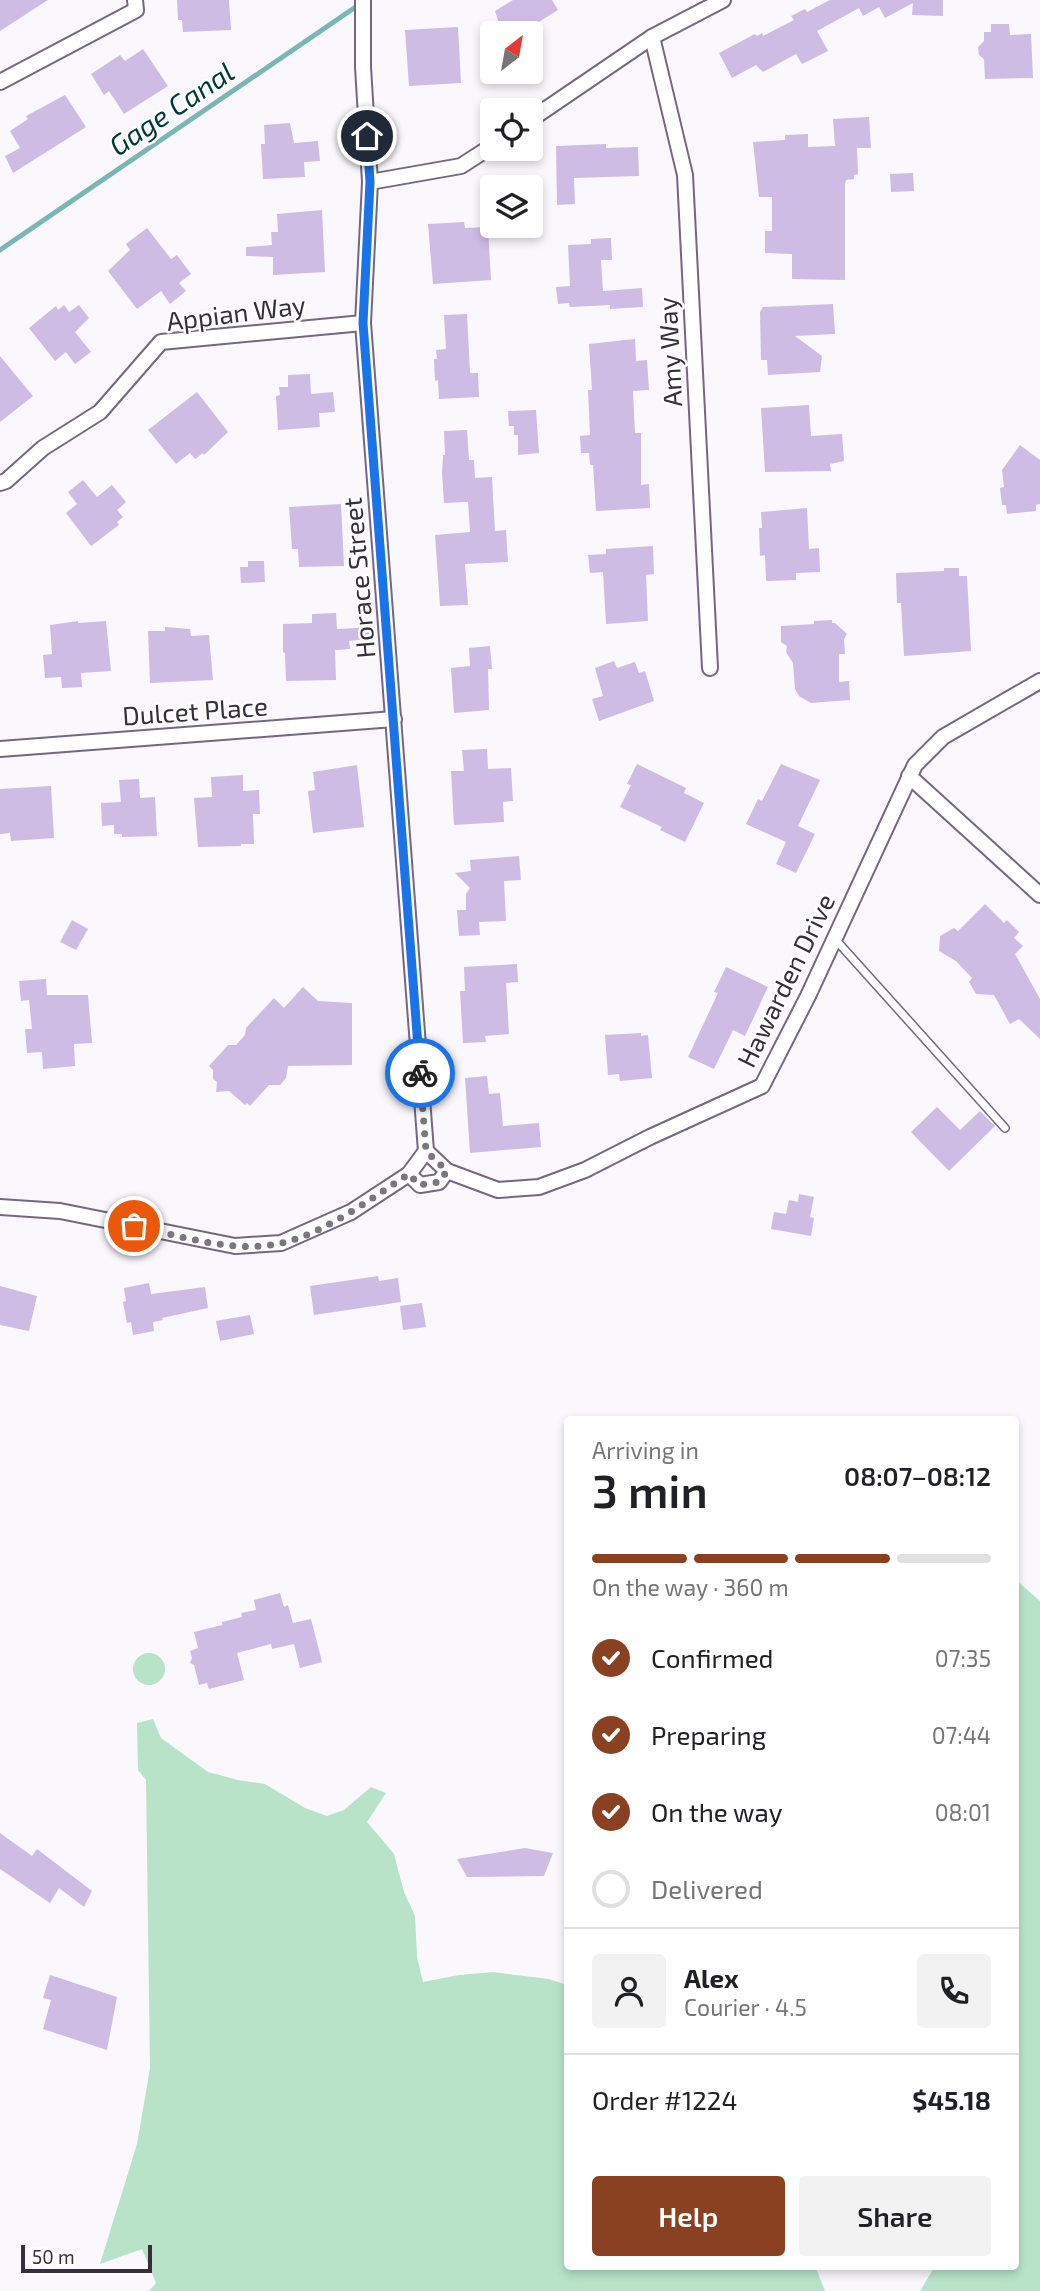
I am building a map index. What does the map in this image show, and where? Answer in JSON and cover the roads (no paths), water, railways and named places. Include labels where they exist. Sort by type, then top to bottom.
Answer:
[{"type":"street","points":[[0,82],[136,10],[135,0]]},
{"type":"street","points":[[543,111],[652,37],[723,0]]},
{"type":"street","name":"Horace Street","points":[[363,5],[363,67],[370,182],[363,323],[426,1151]]},
{"type":"street","name":"Amy Way","points":[[652,37],[685,175],[709,668]]},
{"type":"street","points":[[370,182],[461,166],[480,154]]},
{"type":"street","name":"Appian Way","points":[[0,483],[6,481],[43,448],[100,412],[161,342],[363,323]]},
{"type":"street","name":"Hawarden Drive","points":[[426,1151],[447,1171],[498,1190],[539,1187],[585,1170],[762,1086],[781,1052],[909,776],[924,754],[943,737],[1040,681]]},
{"type":"street","name":"Dulcet Place","points":[[0,749],[394,719]]},
{"type":"street","points":[[909,776],[1040,895]]},
{"type":"street","points":[[0,1207],[60,1210],[234,1246],[281,1243],[351,1212],[409,1174],[426,1151]]},
{"type":"street","points":[[409,1174],[419,1185],[439,1182],[447,1171]]},
{"type":"lane","points":[[834,939],[1005,1128]]},
{"type":"waterway","name":"Gage Canal","points":[[0,250],[360,4]]}]
